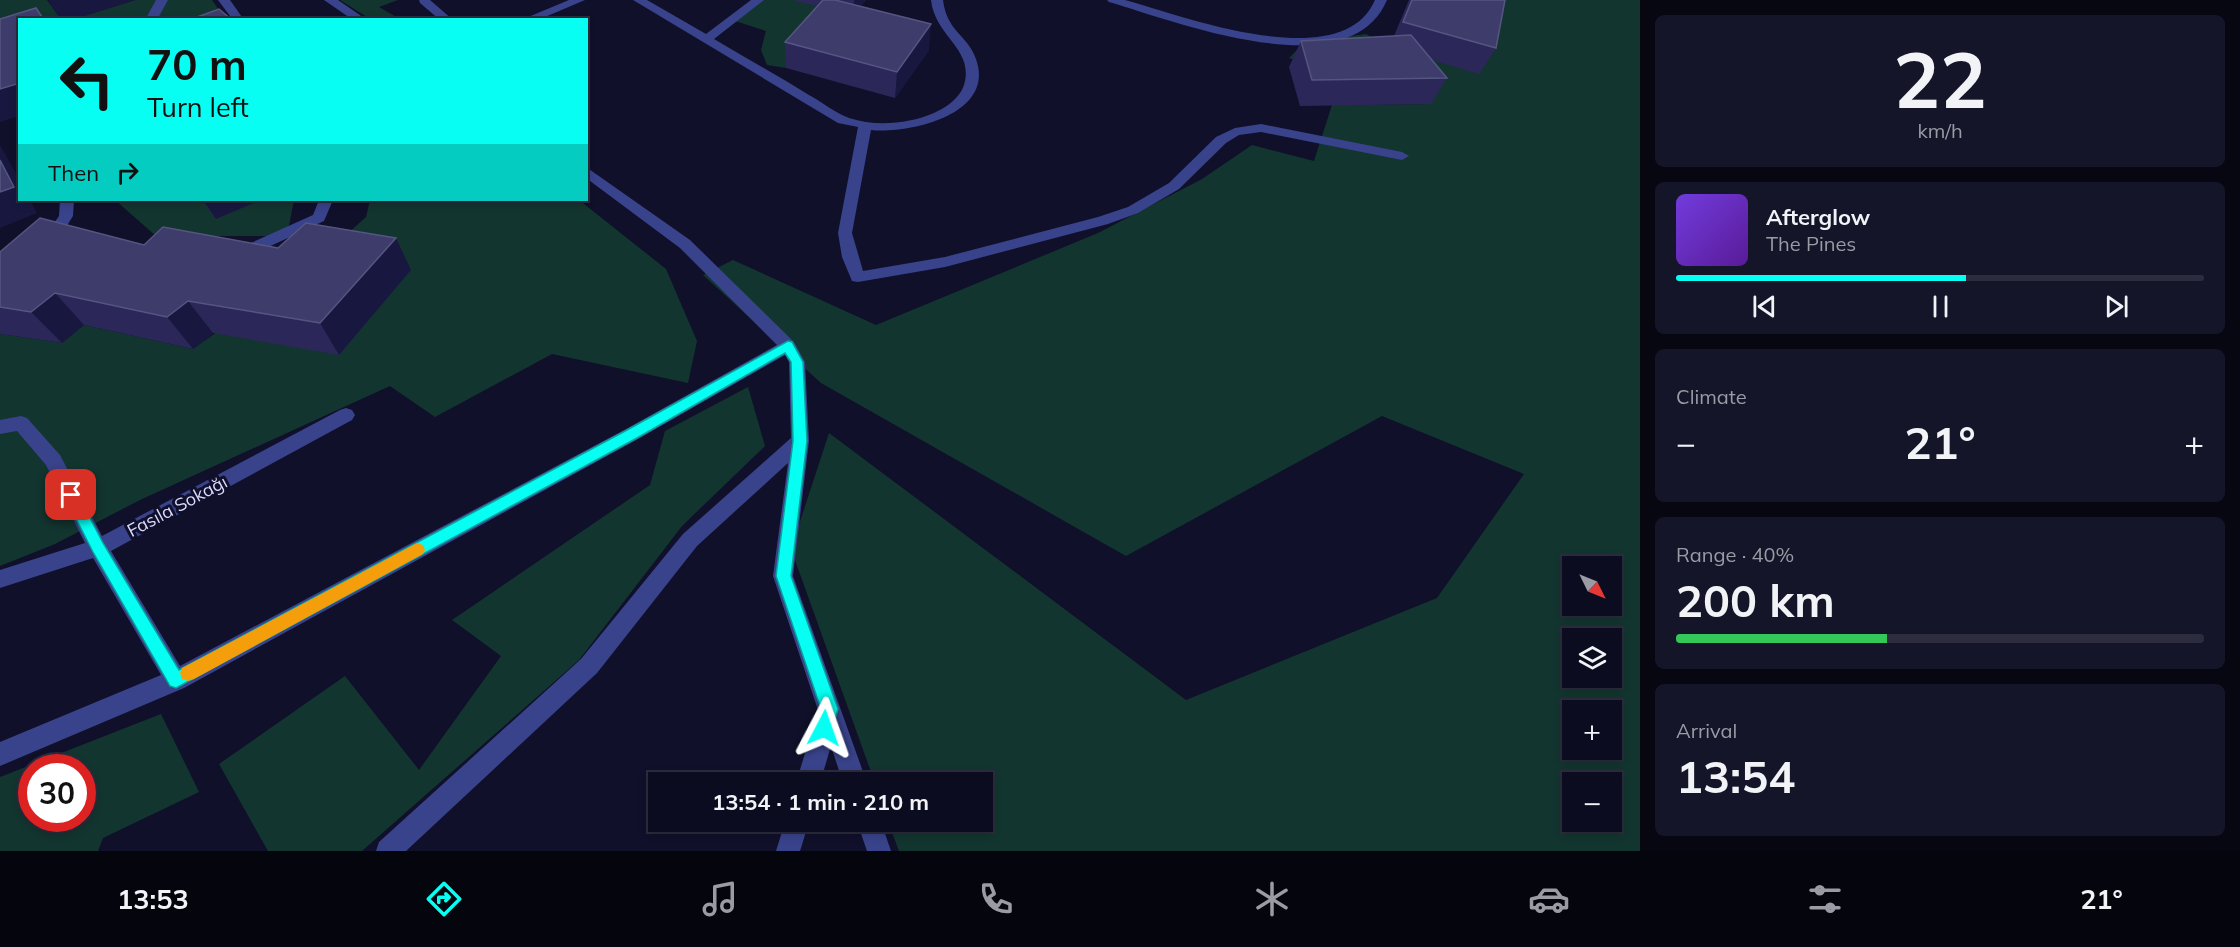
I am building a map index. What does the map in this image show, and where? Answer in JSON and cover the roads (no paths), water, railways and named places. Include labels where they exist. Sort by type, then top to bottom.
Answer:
[{"type":"street","points":[[152,18],[162,0]]},
{"type":"street","points":[[224,0],[237,18]]},
{"type":"street","points":[[531,18],[579,0]]},
{"type":"street","points":[[639,0],[822,110],[843,120],[865,126],[891,127],[937,117],[955,107],[966,95],[971,83],[972,67],[968,54],[943,25],[937,13],[937,0]]},
{"type":"street","points":[[706,40],[758,0]]},
{"type":"street","points":[[1113,0],[1199,24],[1280,42],[1310,41],[1335,37],[1356,30],[1370,21],[1378,11],[1381,0]]},
{"type":"street","points":[[424,1],[445,18]]},
{"type":"street","points":[[339,2],[359,18]]},
{"type":"street","points":[[865,126],[845,233],[850,257],[858,278],[945,262],[1103,221],[1133,210],[1174,186],[1221,140],[1235,132],[1261,128],[1402,156]]},
{"type":"street","points":[[588,172],[685,244],[788,346],[797,362],[800,441],[783,576],[851,772]]},
{"type":"street","points":[[62,247],[39,250],[66,216],[67,201]]},
{"type":"street","points":[[225,255],[236,256],[319,218],[326,201]]},
{"type":"street","points":[[0,754],[176,680],[632,434],[788,346]]},
{"type":"street","name":"Fasıla Sokağı","points":[[0,579],[98,548],[346,415]]},
{"type":"street","points":[[0,428],[21,423],[53,460],[98,548],[176,680]]},
{"type":"street","points":[[388,851],[589,666],[690,540],[800,441]]},
{"type":"street","points":[[811,772],[830,709]]},
{"type":"street","points":[[788,851],[794,832]]},
{"type":"street","points":[[872,832],[879,851]]}]
